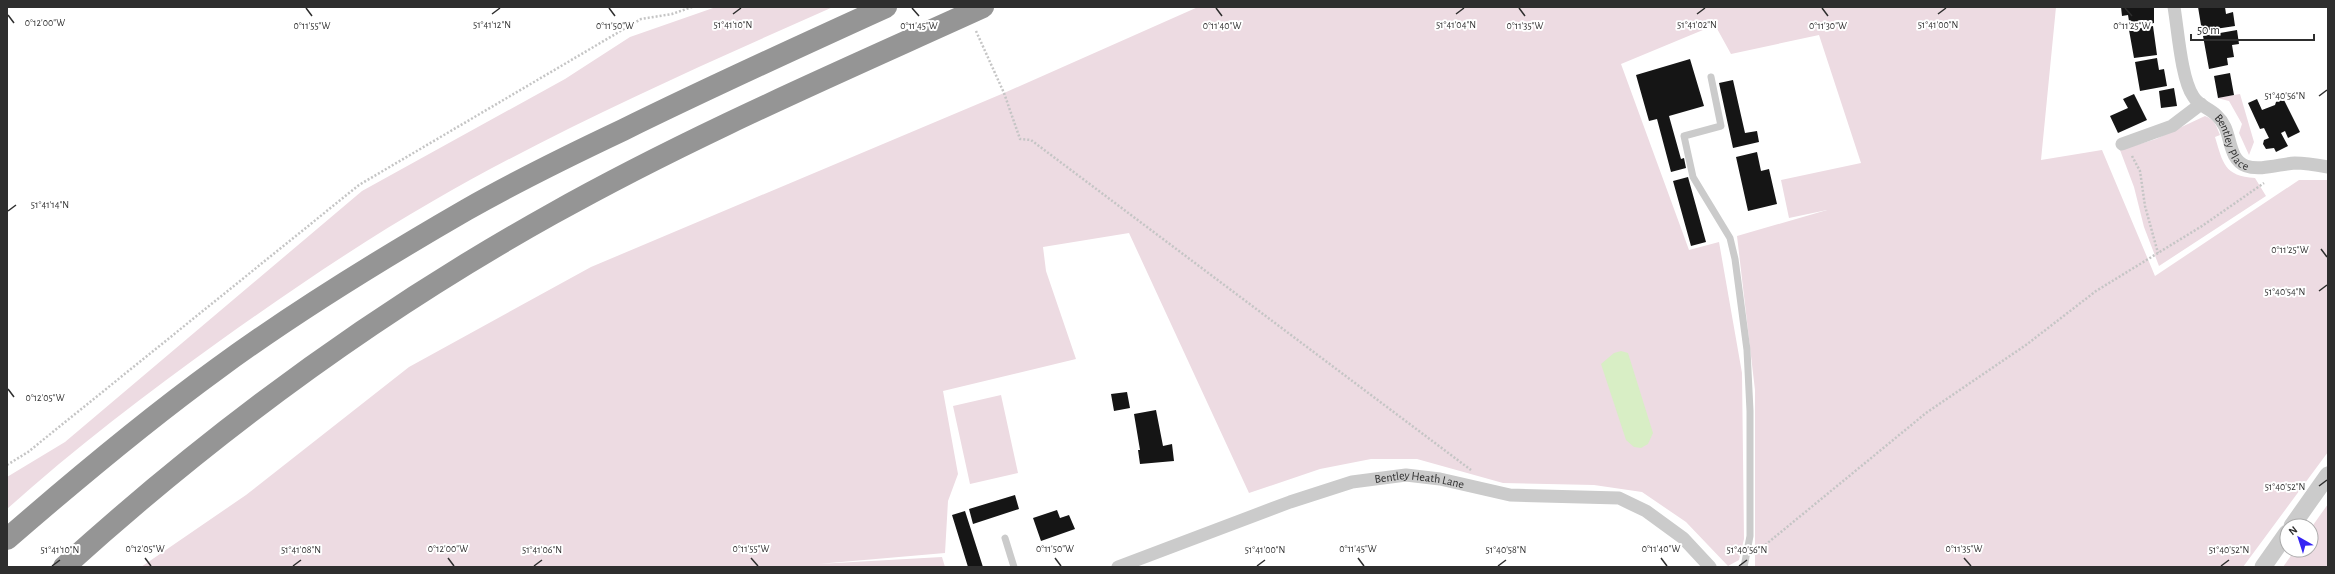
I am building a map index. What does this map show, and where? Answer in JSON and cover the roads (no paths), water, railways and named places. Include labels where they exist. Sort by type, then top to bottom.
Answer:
[{"type":"highway","points":[[7,539],[124,441],[212,373],[286,321],[375,264],[468,209],[548,166],[704,90],[886,7]]},
{"type":"highway","points":[[64,567],[109,526],[244,416],[403,303],[476,258],[551,214],[649,162],[743,116],[983,7]]},
{"type":"street","name":"Bentley Place","points":[[2174,7],[2187,83],[2193,97],[2201,104],[2212,110],[2219,117],[2225,127],[2234,155],[2239,162],[2255,167],[2293,164],[2328,167]]},
{"type":"street","name":"Bentley Place","points":[[2122,144],[2172,126],[2201,104]]},
{"type":"street","name":"Bentley Heath Lane","points":[[1118,567],[1290,502],[1352,482],[1379,478],[1421,475],[1510,494],[1619,498],[1646,511],[1683,538],[1710,567]]},
{"type":"street","points":[[2298,518],[2328,475]]},
{"type":"street","points":[[2263,567],[2279,544]]},
{"type":"lane","points":[[1711,78],[1721,126],[1684,136],[1693,177],[1730,238],[1735,259],[1746,350],[1750,411],[1750,536],[1745,564]]},
{"type":"lane","points":[[1005,538],[1014,567]]}]
